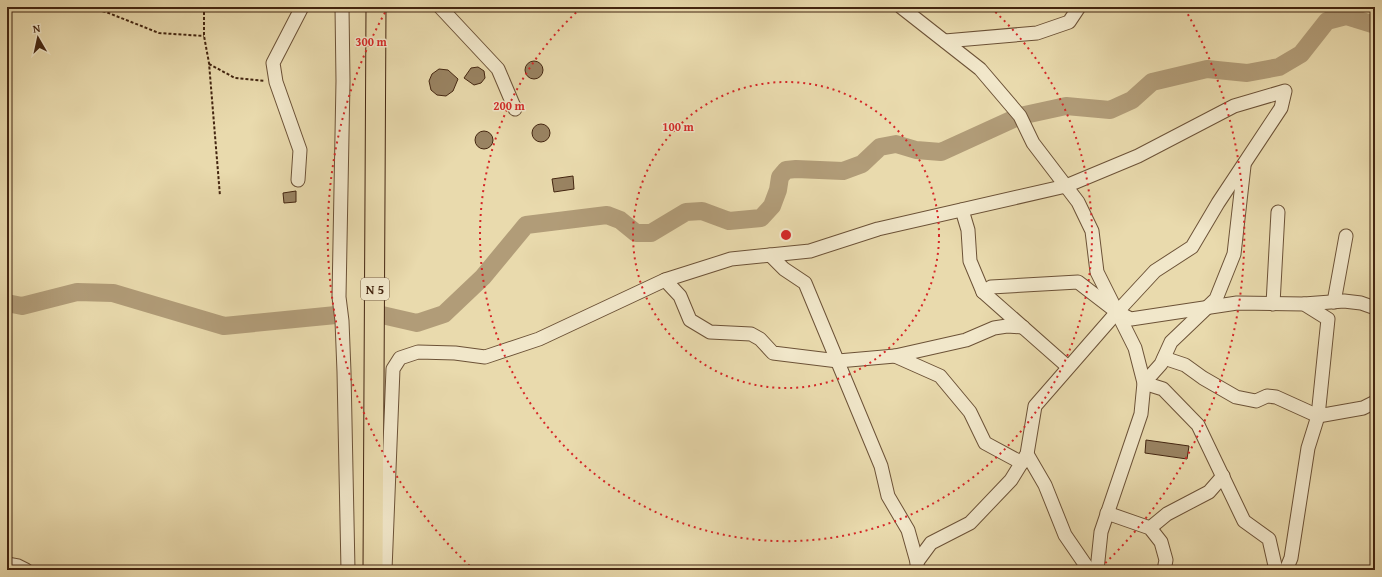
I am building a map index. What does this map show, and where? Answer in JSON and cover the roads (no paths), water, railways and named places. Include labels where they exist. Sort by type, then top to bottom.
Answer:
[{"type":"highway","name":"N 5","points":[[373,570],[376,7]]},
{"type":"street","points":[[298,180],[300,150],[276,82],[273,63],[302,7]]},
{"type":"street","points":[[342,7],[343,81],[339,297],[342,321],[344,372],[348,570]]},
{"type":"street","points":[[440,7],[498,69],[515,109]]},
{"type":"street","points":[[901,7],[980,69],[1020,116],[1033,142],[1078,202],[1092,231],[1097,272],[1135,348],[1144,382],[1141,414],[1101,532],[1097,570]]},
{"type":"street","points":[[945,41],[1037,33],[1069,22],[1079,7]]},
{"type":"street","points":[[384,570],[393,369],[400,358],[418,352],[455,353],[485,357],[539,339],[665,280],[731,260],[810,250],[878,229],[1066,186],[1138,156],[1234,106],[1285,91],[1281,108],[1218,203],[1192,248],[1155,271],[1068,367],[1035,406],[1024,458],[1011,480],[970,523],[931,543],[917,566]]},
{"type":"street","points":[[1144,382],[1161,364],[1171,342],[1216,299],[1234,254],[1244,164]]},
{"type":"street","points":[[962,210],[968,230],[970,261],[983,292],[1068,367]]},
{"type":"street","points":[[1273,304],[1278,212]]},
{"type":"street","points":[[1334,302],[1346,236]]},
{"type":"street","points":[[770,255],[784,269],[805,283],[881,466],[888,496],[908,530],[917,566]]},
{"type":"street","points":[[665,280],[680,296],[690,320],[710,332],[751,334],[760,339],[773,354],[838,361],[895,356],[966,340],[994,328],[1007,326],[1023,327]]},
{"type":"street","points":[[983,292],[991,287],[1078,282],[1117,312],[1131,319],[1237,303],[1304,304],[1361,302],[1375,308]]},
{"type":"street","points":[[1286,570],[1291,558],[1308,448],[1318,416],[1328,319],[1304,304]]},
{"type":"street","points":[[895,356],[940,376],[970,412],[985,443],[1024,458],[1045,485],[1065,535],[1089,570]]},
{"type":"street","points":[[1164,358],[1184,365],[1236,397],[1256,401],[1267,396],[1276,397],[1318,416],[1363,408],[1375,402]]},
{"type":"street","points":[[1144,382],[1164,388],[1198,425],[1244,520],[1269,539],[1276,570]]},
{"type":"street","points":[[1150,528],[1168,514],[1209,492],[1223,476]]},
{"type":"street","points":[[1107,514],[1150,528],[1161,542],[1166,560],[1164,570]]},
{"type":"street","points":[[7,564],[18,566],[26,570]]},
{"type":"waterway","points":[[382,315],[417,323],[444,314],[483,277],[526,225],[607,215],[620,220],[636,233],[651,233],[686,212],[702,211],[729,221],[761,218],[772,206],[778,190],[780,177],[786,170],[843,171],[862,164],[880,147],[896,144],[916,150],[941,152],[1020,116],[1066,106],[1110,110],[1132,100],[1152,82],[1207,69],[1247,73],[1279,67],[1301,54],[1327,21],[1346,16],[1375,25]]},
{"type":"waterway","points":[[7,303],[22,306],[77,292],[113,293],[224,326],[336,315]]}]
